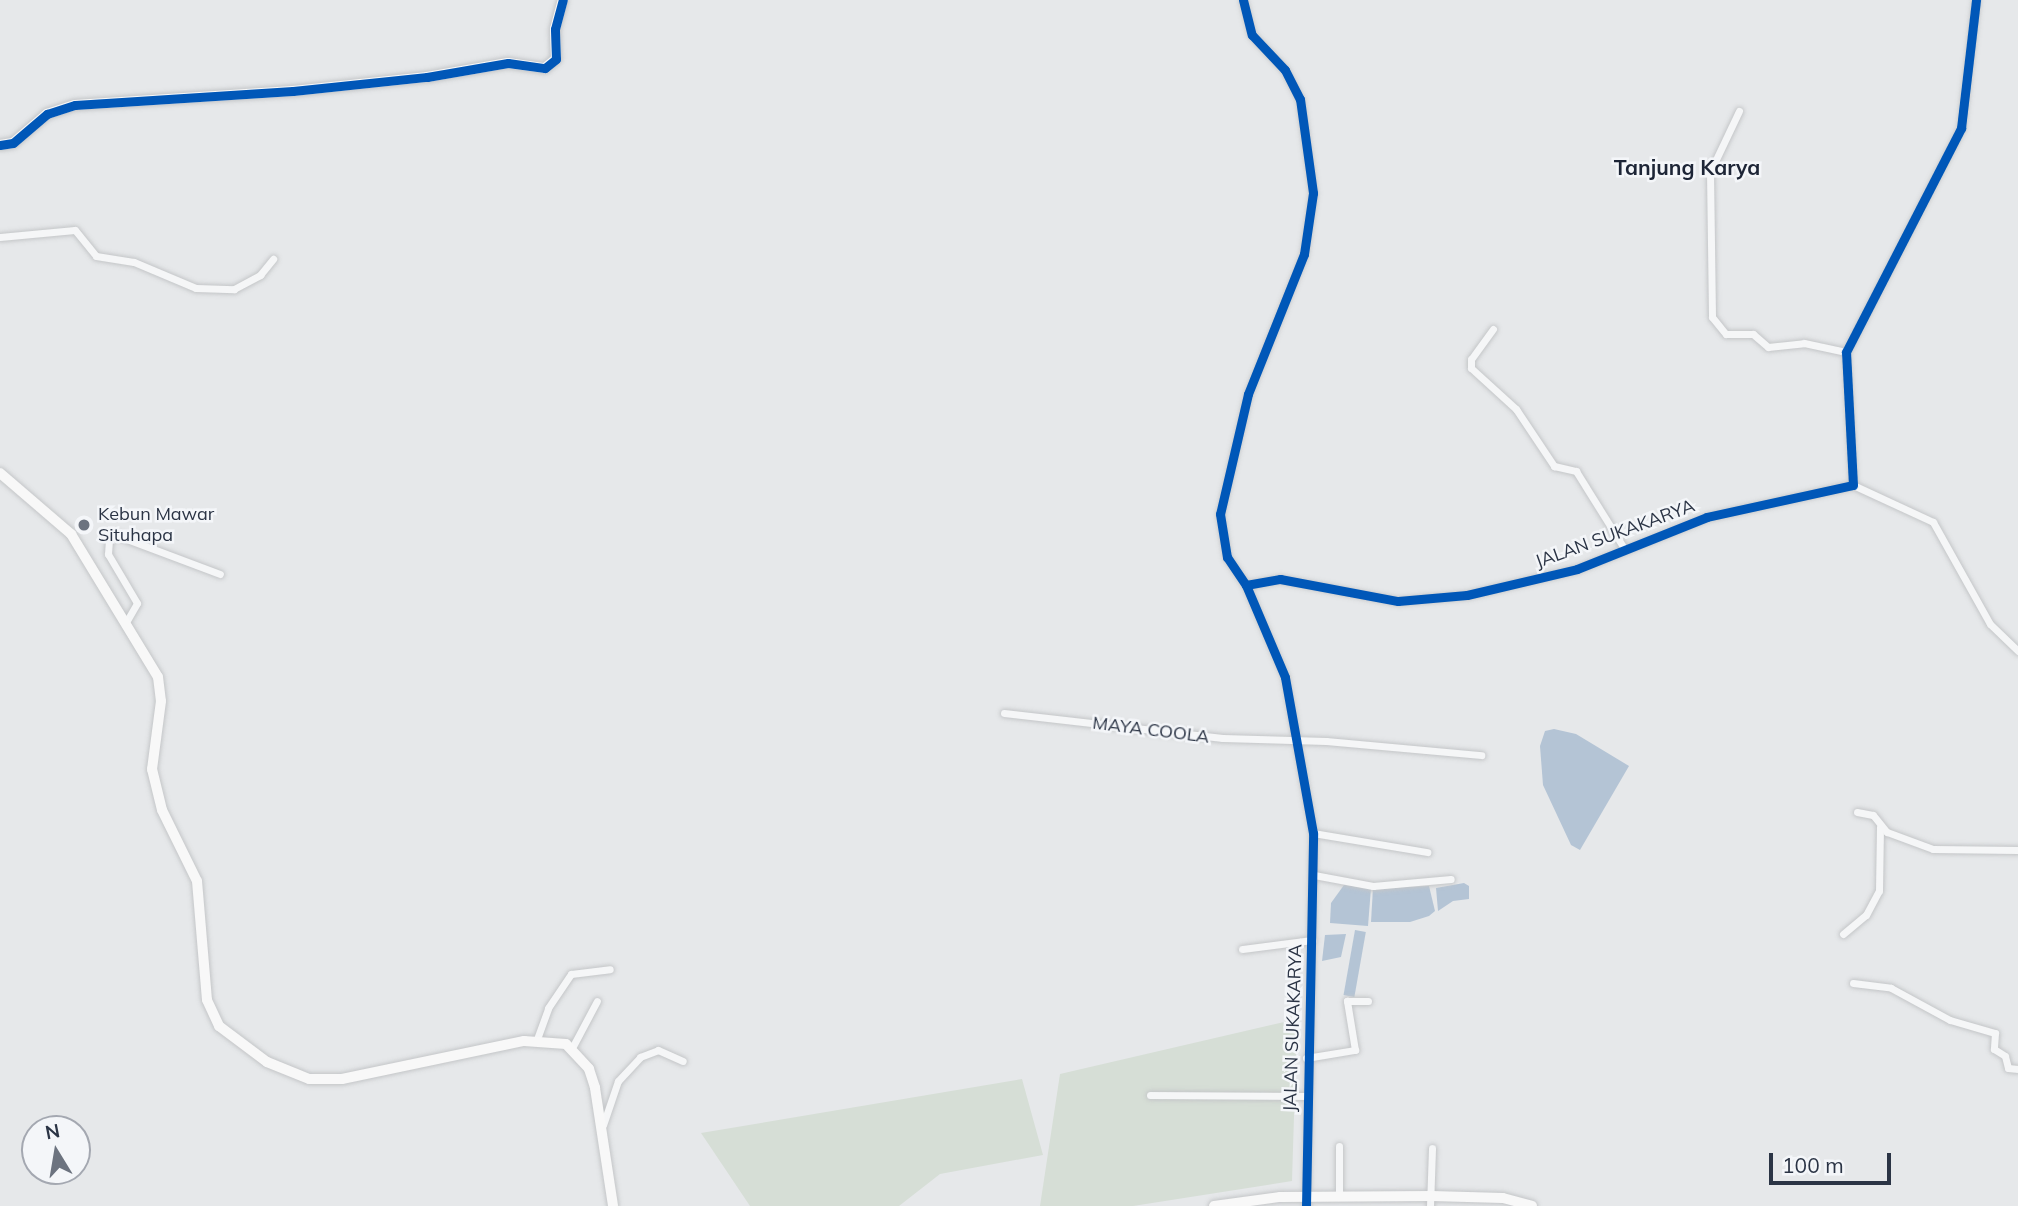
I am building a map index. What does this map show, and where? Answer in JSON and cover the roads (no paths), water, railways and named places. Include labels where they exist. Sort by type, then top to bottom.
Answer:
[{"type":"main road","points":[[0,145],[13,143],[47,114],[75,105],[293,91],[427,77],[508,63],[545,68],[556,59],[555,29],[563,0]]},
{"type":"main road","points":[[0,473],[63,523],[125,624],[160,688],[152,769],[164,815],[197,881],[207,1000],[219,1026],[267,1062],[309,1079],[342,1079],[448,1053],[537,1039],[572,1048],[589,1069],[603,1125],[613,1206]]},
{"type":"main road","points":[[1214,1206],[1339,1197],[1398,1202],[1503,1198],[1532,1206]]},
{"type":"street","points":[[1243,0],[1252,35],[1285,70],[1300,99],[1313,193],[1304,254],[1248,394],[1220,513],[1227,557],[1246,585]]},
{"type":"street","points":[[1976,0],[1961,128],[1846,352],[1853,485],[1933,522],[1990,624],[2018,651]]},
{"type":"street","points":[[1739,111],[1710,172],[1712,317],[1726,334],[1753,334],[1768,347],[1804,343],[1846,352]]},
{"type":"street","points":[[0,237],[75,230],[96,256],[134,262],[196,288],[234,289],[260,275],[273,259]]},
{"type":"street","points":[[1493,329],[1471,359],[1471,368],[1516,409],[1554,466],[1577,471],[1624,548]]},
{"type":"street","name":"JALAN SUKAKARYA","points":[[1306,1201],[1306,1058],[1312,940],[1313,833],[1299,740],[1285,677],[1246,585],[1280,579],[1376,598],[1433,600],[1553,575],[1707,517],[1853,485]]},
{"type":"street","points":[[125,624],[137,603],[108,554],[109,540],[116,535],[220,574]]},
{"type":"street","name":"MAYA COOLA","points":[[1004,713],[1223,738],[1299,740],[1481,755]]},
{"type":"street","points":[[1843,934],[1866,915],[1879,891],[1880,827],[1873,815],[1857,812]]},
{"type":"street","points":[[1880,827],[1937,850],[2018,850]]},
{"type":"street","points":[[1313,833],[1427,852]]},
{"type":"street","points":[[1314,875],[1373,887],[1451,879]]},
{"type":"street","points":[[1241,949],[1312,940]]},
{"type":"street","points":[[537,1039],[548,1008],[571,974],[610,970]]},
{"type":"street","points":[[1853,984],[1891,988],[1950,1020],[1995,1033],[1994,1049],[2004,1056],[2008,1068],[2018,1069]]},
{"type":"street","points":[[572,1048],[597,1001]]},
{"type":"street","points":[[1306,1058],[1355,1050],[1347,1001],[1368,1001]]},
{"type":"street","points":[[603,1125],[618,1081],[640,1056],[658,1050],[683,1061]]},
{"type":"street","points":[[1150,1095],[1306,1096]]},
{"type":"street","points":[[1339,1146],[1339,1197]]},
{"type":"street","points":[[1429,1201],[1432,1148]]},
{"type":"water","points":[[1554,729],[1576,734],[1629,766],[1580,850],[1571,845],[1543,785],[1540,746],[1545,731]]},
{"type":"water","points":[[1464,883],[1469,886],[1469,899],[1453,901],[1438,911],[1436,888]]},
{"type":"water","points":[[1344,885],[1371,888],[1368,926],[1330,923],[1331,903]]},
{"type":"water","points":[[1429,886],[1435,911],[1429,916],[1410,922],[1371,922],[1373,888]]},
{"type":"water","points":[[1355,930],[1366,932],[1354,997],[1344,995]]},
{"type":"water","points":[[1346,934],[1341,957],[1322,961],[1325,935]]},
{"type":"place","name":"Kebun Mawar Situhapa","points":[[84,525]]},
{"type":"district","name":"Tanjung Karya","points":[[1687,167]]}]
